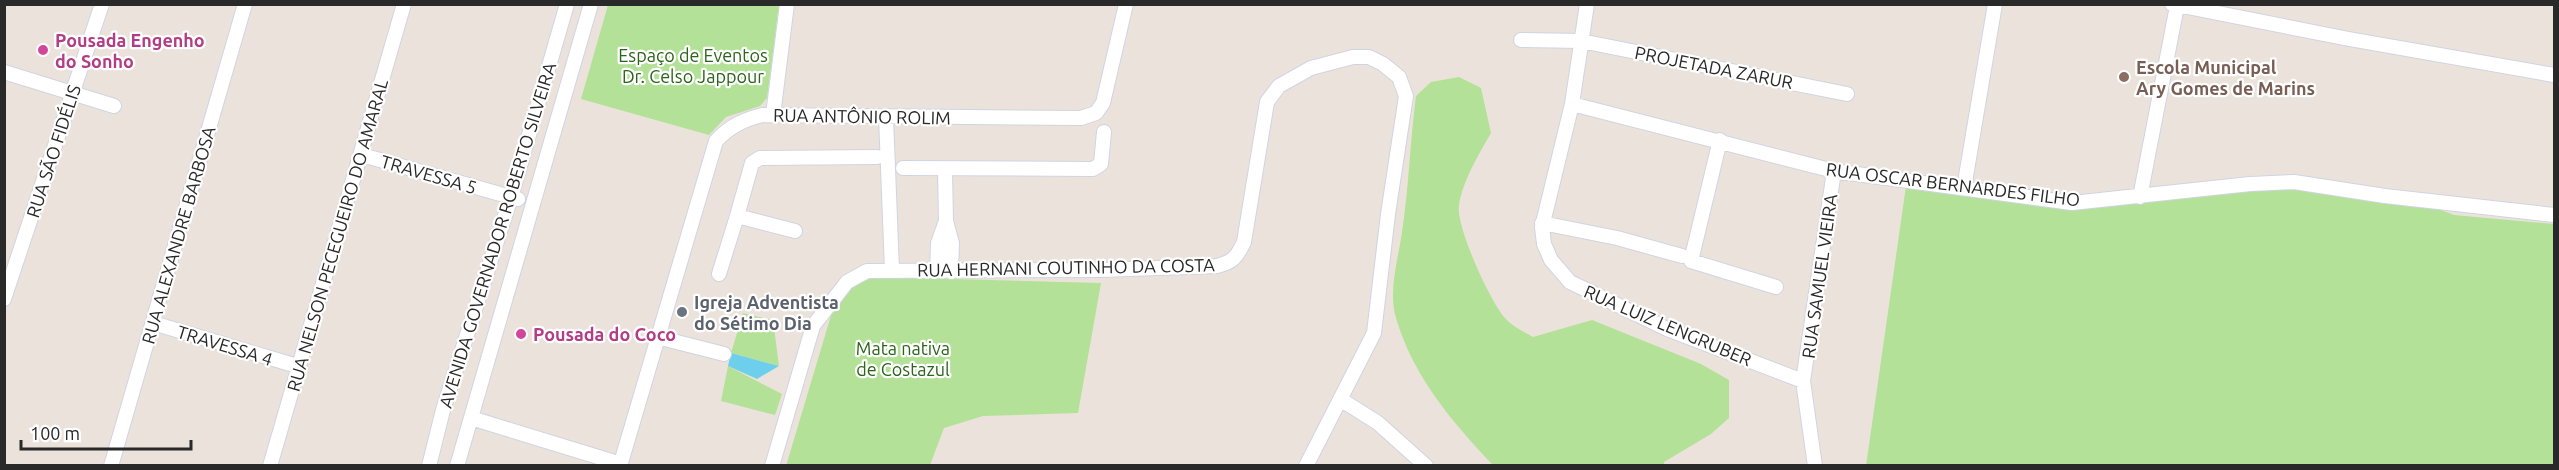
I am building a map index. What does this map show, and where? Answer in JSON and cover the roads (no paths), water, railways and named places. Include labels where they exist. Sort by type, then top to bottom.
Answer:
[{"type":"street","name":"RUA SÃO FIDÉLIS","points":[[4,298],[102,4]]},
{"type":"street","name":"RUA ALEXANDRE BARBOSA","points":[[111,465],[245,4]]},
{"type":"street","name":"RUA NELSON PECEGUEIRO DO AMARAL","points":[[270,465],[297,366],[362,155],[404,4]]},
{"type":"street","name":"AVENIDA GOVERNADOR ROBERTO SILVEIRA","points":[[429,465],[443,410],[511,197],[567,4]]},
{"type":"street","name":"AVENIDA GOVERNADOR ROBERTO SILVEIRA","points":[[457,465],[591,4]]},
{"type":"street","points":[[773,115],[787,4]]},
{"type":"street","name":"RUA ANTÔNIO ROLIM","points":[[621,465],[716,141],[727,129],[742,121],[773,115],[1081,118],[1096,113],[1103,103],[1126,4]]},
{"type":"street","name":"RUA LUIZ LENGRUBER","points":[[1587,4],[1572,104],[1542,223],[1544,244],[1551,261],[1569,282],[1667,329],[1803,381]]},
{"type":"street","points":[[1964,188],[1995,4]]},
{"type":"street","points":[[2140,196],[2174,5],[2554,75]]},
{"type":"street","name":"PROJETADA ZARUR","points":[[1521,40],[1581,41],[1847,94]]},
{"type":"street","name":"RUA HERNANI COUTINHO DA COSTA","points":[[772,465],[813,326],[847,282],[867,271],[1112,270],[1217,266],[1228,263],[1237,257],[1244,242],[1267,102],[1279,86],[1311,69],[1353,57],[1369,57],[1383,64],[1399,77],[1406,96],[1388,214],[1374,333],[1306,465]]},
{"type":"street","points":[[4,72],[114,106]]},
{"type":"street","name":"RUA OSCAR BERNARDES FILHO","points":[[1572,104],[1834,171],[2072,202],[2250,184],[2294,182],[2385,196],[2554,215]]},
{"type":"street","points":[[886,117],[892,270]]},
{"type":"street","points":[[903,168],[945,171],[1094,169],[1101,164],[1104,132]]},
{"type":"street","points":[[1720,140],[1691,261],[1776,287]]},
{"type":"street","name":"TRAVESSA 5","points":[[362,155],[532,203]]},
{"type":"street","points":[[719,274],[752,163],[760,158],[877,157]]},
{"type":"street","points":[[944,271],[952,243],[946,221],[945,171]]},
{"type":"street","name":"RUA SAMUEL VIEIRA","points":[[1815,465],[1803,381],[1834,171]]},
{"type":"street","points":[[736,216],[795,231]]},
{"type":"street","points":[[1542,223],[1617,238],[1682,256]]},
{"type":"street","name":"TRAVESSA 4","points":[[153,323],[297,366]]},
{"type":"street","points":[[657,337],[724,354]]},
{"type":"street","points":[[1340,399],[1378,423],[1426,465]]},
{"type":"street","points":[[471,418],[621,465]]},
{"type":"water","points":[[731,353],[779,366],[757,379],[728,366]]},
{"type":"place","name":"Pousada Engenho do Sonho","points":[[43,50]]},
{"type":"place","name":"Escola Municipal Ary Gomes de Marins","points":[[2124,77]]},
{"type":"place","name":"Igreja Adventista do Sétimo Dia","points":[[682,312]]},
{"type":"place","name":"Pousada do Coco","points":[[521,334]]},
{"type":"park label","name":"Espaço de Eventos Dr. Celso Jappour","points":[[693,65]]},
{"type":"park label","name":"Mata nativa de Costazul","points":[[903,358]]}]
